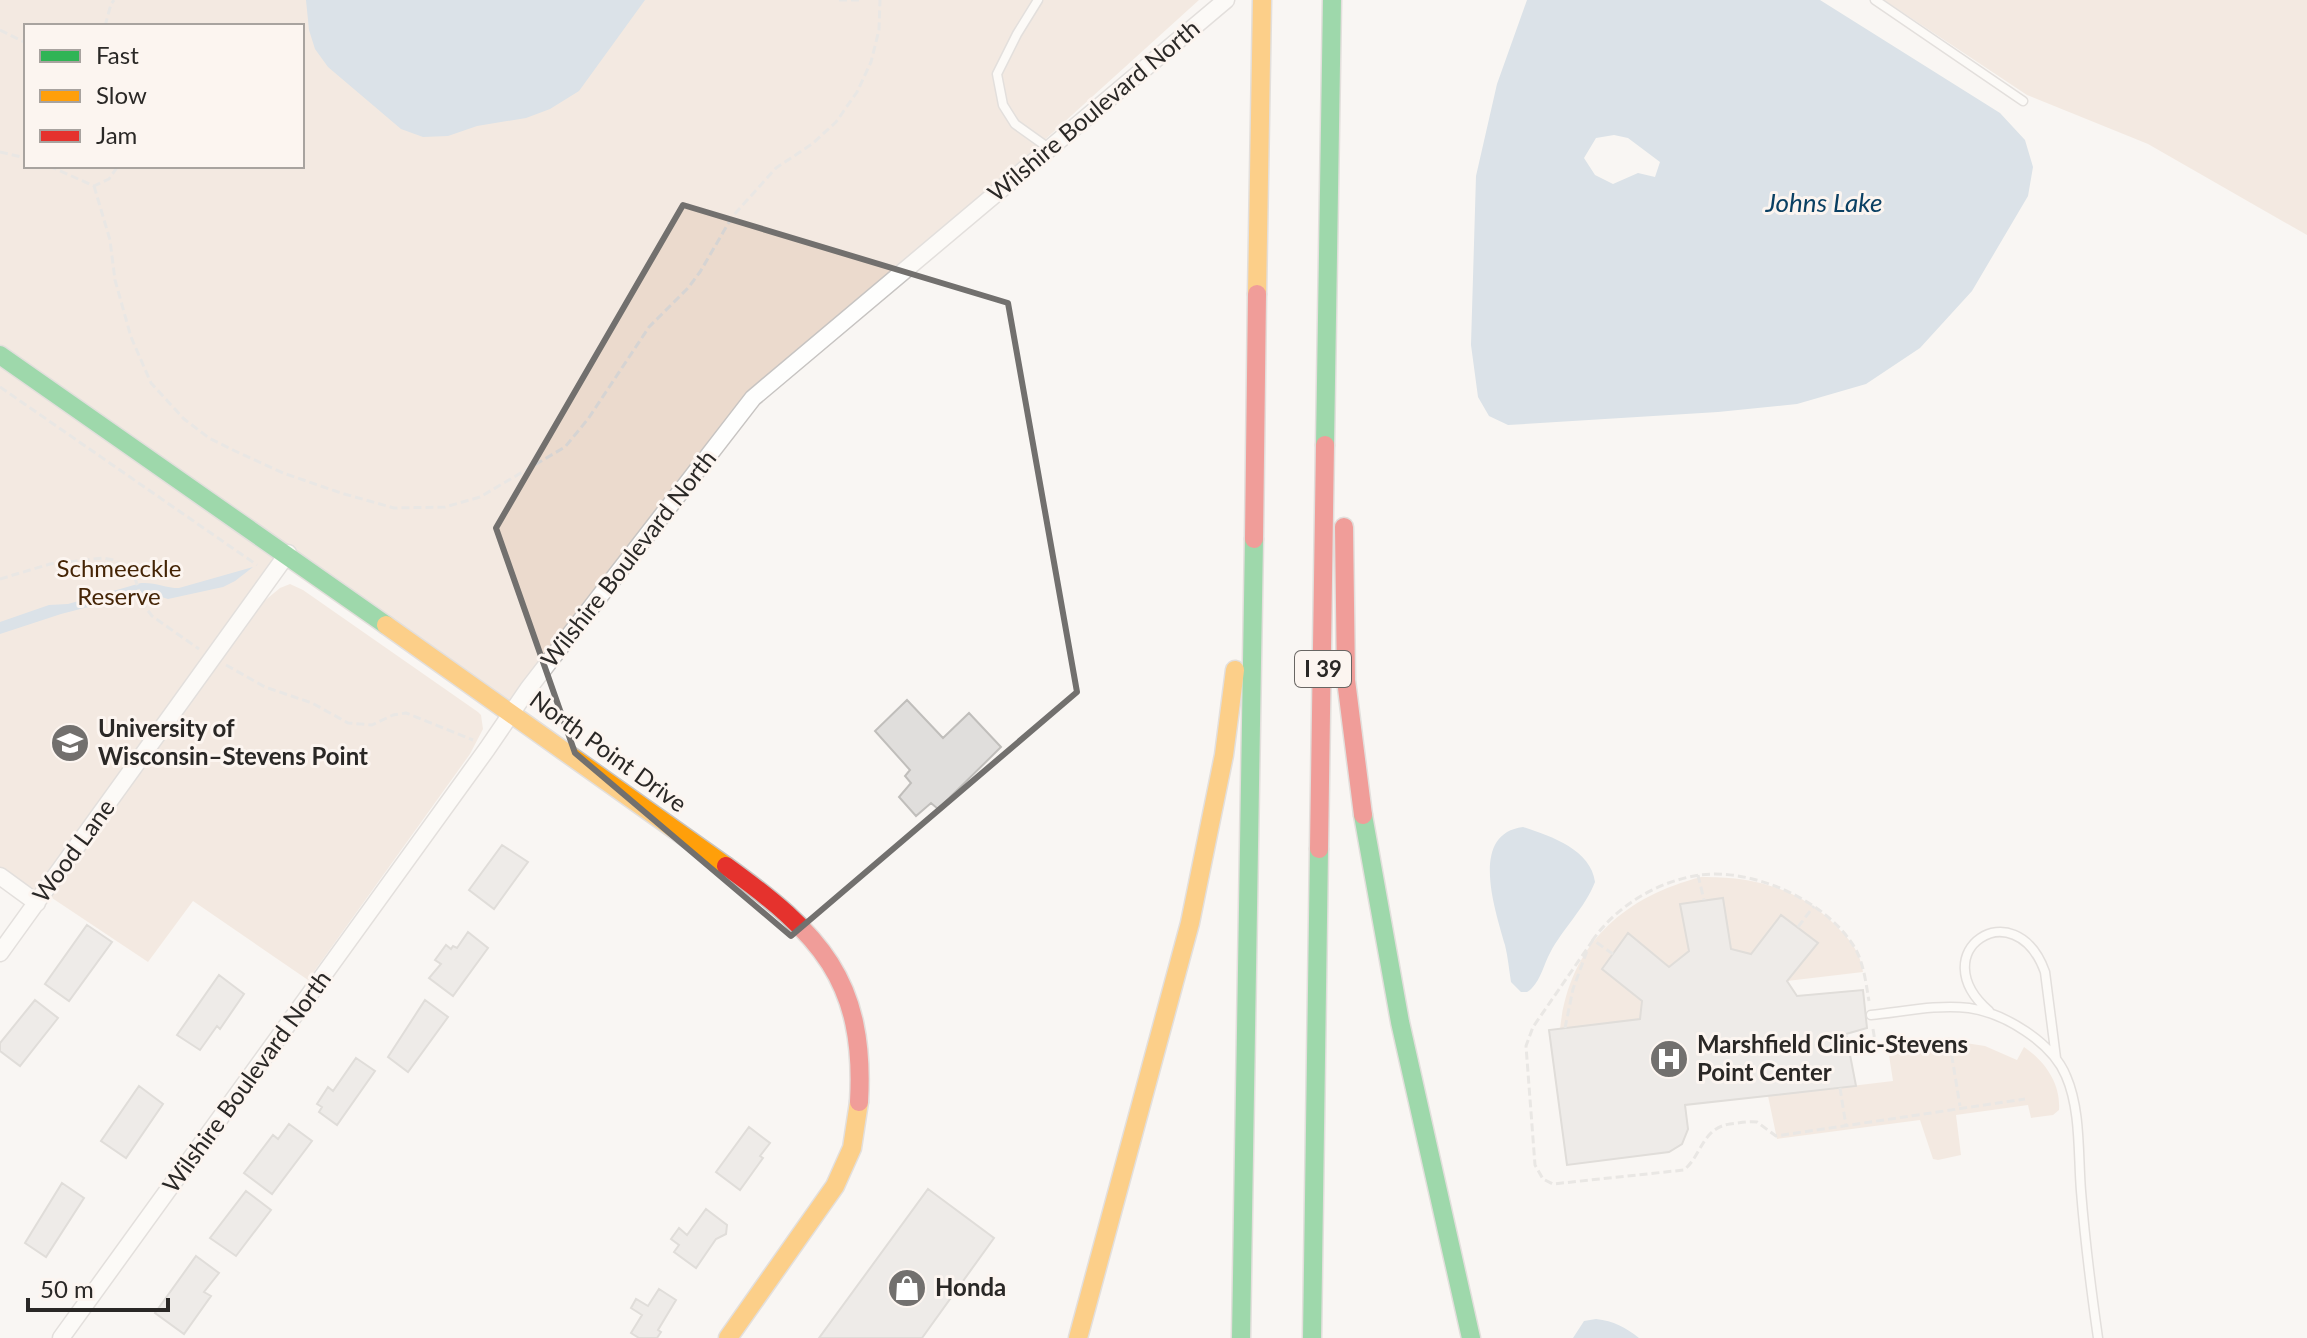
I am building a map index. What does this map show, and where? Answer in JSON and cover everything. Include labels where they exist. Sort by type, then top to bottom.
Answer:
[{"type":"main road","points":[[1241,1338],[1262,0]]},
{"type":"main road","name":"I 39","points":[[1312,1338],[1332,0]]},
{"type":"main road","points":[[1329,307],[1345,340],[1345,372]]},
{"type":"main road","name":"North Point Drive","points":[[0,355],[512,712],[777,903],[808,930],[835,970],[853,1010],[861,1055],[856,1135],[845,1167],[828,1198],[728,1338]]},
{"type":"main road","points":[[1344,516],[1345,640],[1356,772],[1394,980],[1471,1338]]},
{"type":"main road","points":[[1078,1338],[1179,963],[1208,840],[1229,723],[1235,664],[1252,633]]},
{"type":"street","name":"Wilshire Boulevard North","points":[[61,1338],[512,712],[753,398],[1226,0]]},
{"type":"street","name":"Wood Lane","points":[[0,953],[288,553]]},
{"type":"street","points":[[0,876],[37,903]]},
{"type":"lane","points":[[1038,0],[997,74],[1003,105],[1015,124],[1051,149]]},
{"type":"lane","points":[[1875,0],[2023,101]]},
{"type":"lane","points":[[1997,1017],[1970,986],[1965,962],[1968,952],[1983,935],[2001,932],[2024,941],[2041,961],[2056,1059]]},
{"type":"lane","points":[[1871,1015],[1972,1008],[2028,1034],[2056,1059],[2066,1075],[2075,1119],[2085,1240],[2098,1338]]},
{"type":"path","points":[[106,24],[114,0]]},
{"type":"path","points":[[839,0],[860,0]]},
{"type":"path","points":[[94,186],[110,240],[115,280],[131,337],[151,383],[184,419],[209,438],[235,451],[283,473],[341,493],[394,508],[445,507],[480,497],[565,447],[588,419],[649,327],[694,280],[732,217],[776,168],[812,144],[836,122],[857,92],[871,62],[879,30],[880,0]]},
{"type":"path","points":[[0,30],[24,42]]},
{"type":"path","points":[[0,152],[24,158]]},
{"type":"path","points":[[54,168],[94,186],[109,179],[117,168]]},
{"type":"path","points":[[0,387],[272,575]]},
{"type":"path","points":[[0,579],[50,564],[109,558],[120,563],[135,580],[152,616],[201,650]]},
{"type":"path","points":[[227,665],[265,687],[312,703],[348,723],[372,725],[393,715],[406,713],[465,734],[479,743]]},
{"type":"path","points":[[1698,875],[1704,900]]},
{"type":"path","points":[[1960,1107],[1949,1039],[1876,1047],[1862,963],[1855,948],[1831,920],[1795,894],[1733,876],[1698,875],[1650,892],[1610,918],[1533,1027],[1526,1046],[1535,1165],[1543,1179],[1553,1184],[1684,1170],[1704,1139],[1721,1125],[1750,1121],[1776,1136],[2025,1099]]},
{"type":"path","points":[[1798,927],[1814,906]]},
{"type":"path","points":[[1593,940],[1613,954]]},
{"type":"path","points":[[1565,1028],[1573,989],[1593,940]]},
{"type":"path","points":[[1840,1088],[1846,1126]]},
{"type":"highlighted area","points":[[683,205],[1008,303],[1077,692],[791,936],[575,753],[496,528]]},
{"type":"green space","name":"Schmeeckle Reserve","points":[[0,0],[1199,0],[883,286],[772,382],[512,712],[288,553],[37,903],[0,876]]},
{"type":"green space","points":[[1884,0],[2307,0],[2307,235],[2148,144],[2027,95]]},
{"type":"green space","points":[[290,584],[478,712],[483,729],[470,754],[308,980],[193,901],[148,962],[49,896],[257,607],[280,588]]},
{"type":"green space","points":[[1701,877],[1758,882],[1809,904],[1825,915],[1848,939],[1858,953],[1863,972],[1787,981],[1818,943],[1782,915],[1751,954],[1731,949],[1723,898],[1681,904],[1689,951],[1669,967],[1628,934],[1602,969],[1642,1001],[1640,1019],[1560,1029],[1565,999],[1575,973],[1588,949],[1605,929],[1647,897]]},
{"type":"green space","points":[[1959,1042],[1985,1046],[2017,1060],[2024,1047],[2039,1059],[2050,1074],[2057,1091],[2059,1110],[2053,1115],[2031,1118],[2028,1105],[1956,1115],[1961,1155],[1938,1160],[1933,1159],[1920,1120],[1777,1139],[1768,1096],[1893,1081],[1888,1049]]},
{"type":"water","points":[[306,0],[645,0],[579,91],[550,109],[526,118],[477,126],[448,136],[423,137],[401,129],[328,67],[315,49],[309,30]]},
{"type":"water","name":"Johns Lake","points":[[1527,0],[1820,0],[2000,113],[2025,140],[2033,167],[2028,196],[1972,291],[1920,348],[1866,384],[1797,404],[1508,425],[1489,416],[1478,397],[1471,345],[1476,176],[1497,84]],"holes":[[[1614,135],[1628,138],[1660,162],[1655,177],[1638,173],[1613,184],[1595,175],[1584,158],[1596,138]]]},
{"type":"water","points":[[253,567],[223,587],[168,599],[146,592],[0,634],[0,622],[49,605],[68,604],[141,583],[179,588]]},
{"type":"water","points":[[1523,827],[1557,840],[1578,853],[1592,871],[1595,882],[1586,901],[1555,944],[1538,980],[1530,990],[1521,992],[1511,982],[1490,876],[1496,844],[1506,833]]},
{"type":"water","points":[[1596,1319],[1619,1325],[1639,1338],[1573,1338],[1584,1321]]},
{"type":"building","points":[[907,700],[943,738],[969,713],[1001,747],[938,809],[931,803],[916,816],[899,797],[911,783],[905,776],[910,770],[875,731]]},
{"type":"building","points":[[502,845],[528,862],[494,909],[469,890]]},
{"type":"building","points":[[1723,898],[1731,949],[1751,954],[1781,915],[1818,943],[1787,981],[1797,996],[1863,990],[1867,1028],[1846,1034],[1856,1086],[1685,1105],[1688,1129],[1682,1144],[1669,1152],[1567,1165],[1549,1030],[1640,1019],[1642,1001],[1602,969],[1628,933],[1669,967],[1689,951],[1680,904]]},
{"type":"building","points":[[87,925],[112,942],[69,1001],[45,984]]},
{"type":"building","points":[[468,932],[488,948],[453,996],[429,978],[441,964],[435,960],[446,945],[451,949],[453,946],[457,948]]},
{"type":"building","points":[[219,975],[244,994],[220,1029],[217,1026],[200,1050],[177,1035]]},
{"type":"building","points":[[35,1000],[58,1018],[20,1066],[0,1051],[0,1043]]},
{"type":"building","points":[[425,1000],[448,1017],[408,1072],[388,1057]]},
{"type":"building","points":[[356,1058],[375,1071],[337,1125],[319,1112],[322,1107],[317,1104],[328,1087],[333,1091]]},
{"type":"building","points":[[139,1086],[163,1104],[126,1158],[101,1141]]},
{"type":"building","points":[[289,1124],[312,1141],[272,1194],[244,1173],[273,1135],[278,1139]]},
{"type":"building","points":[[749,1127],[770,1143],[740,1190],[716,1172]]},
{"type":"building","points":[[62,1183],[84,1198],[46,1257],[25,1243]]},
{"type":"building","name":"Honda","points":[[928,1189],[994,1238],[922,1338],[819,1338]]},
{"type":"building","points":[[246,1191],[271,1210],[236,1256],[210,1238]]},
{"type":"building","points":[[706,1209],[727,1225],[726,1234],[716,1239],[696,1268],[674,1252],[679,1245],[671,1239],[679,1228],[687,1235]]},
{"type":"building","points":[[196,1256],[219,1273],[204,1292],[211,1296],[184,1334],[155,1313]]},
{"type":"building","points":[[659,1289],[676,1300],[658,1330],[661,1332],[657,1338],[639,1338],[631,1333],[642,1315],[631,1308],[636,1299],[648,1306]]},
{"type":"traffic: fast","points":[[1325,445],[1332,0]]},
{"type":"traffic: fast","points":[[0,355],[386,625]]},
{"type":"traffic: fast","points":[[1241,1338],[1254,539]]},
{"type":"traffic: fast","points":[[1363,815],[1400,1022],[1471,1338]]},
{"type":"traffic: fast","points":[[1312,1338],[1319,849]]},
{"type":"traffic: slow","points":[[1257,294],[1262,0]]},
{"type":"traffic: slow","points":[[386,625],[726,866]]},
{"type":"traffic: slow","points":[[1078,1338],[1190,923],[1224,755],[1235,670]]},
{"type":"traffic: slow","points":[[728,1338],[835,1186],[852,1148],[859,1102]]},
{"type":"traffic: jam","points":[[1254,539],[1257,294]]},
{"type":"traffic: jam","points":[[1319,849],[1325,445]]},
{"type":"traffic: jam","points":[[1344,527],[1346,680],[1363,815]]},
{"type":"traffic: jam","points":[[726,866],[787,914],[830,963],[845,991],[854,1023],[859,1060],[859,1102]]},
{"type":"place","name":"University of Wisconsin–Stevens Point","points":[[70,743]]},
{"type":"place","name":"Marshfield Clinic-Stevens Point Center","points":[[1669,1059]]},
{"type":"place","name":"Honda","points":[[907,1288]]}]
